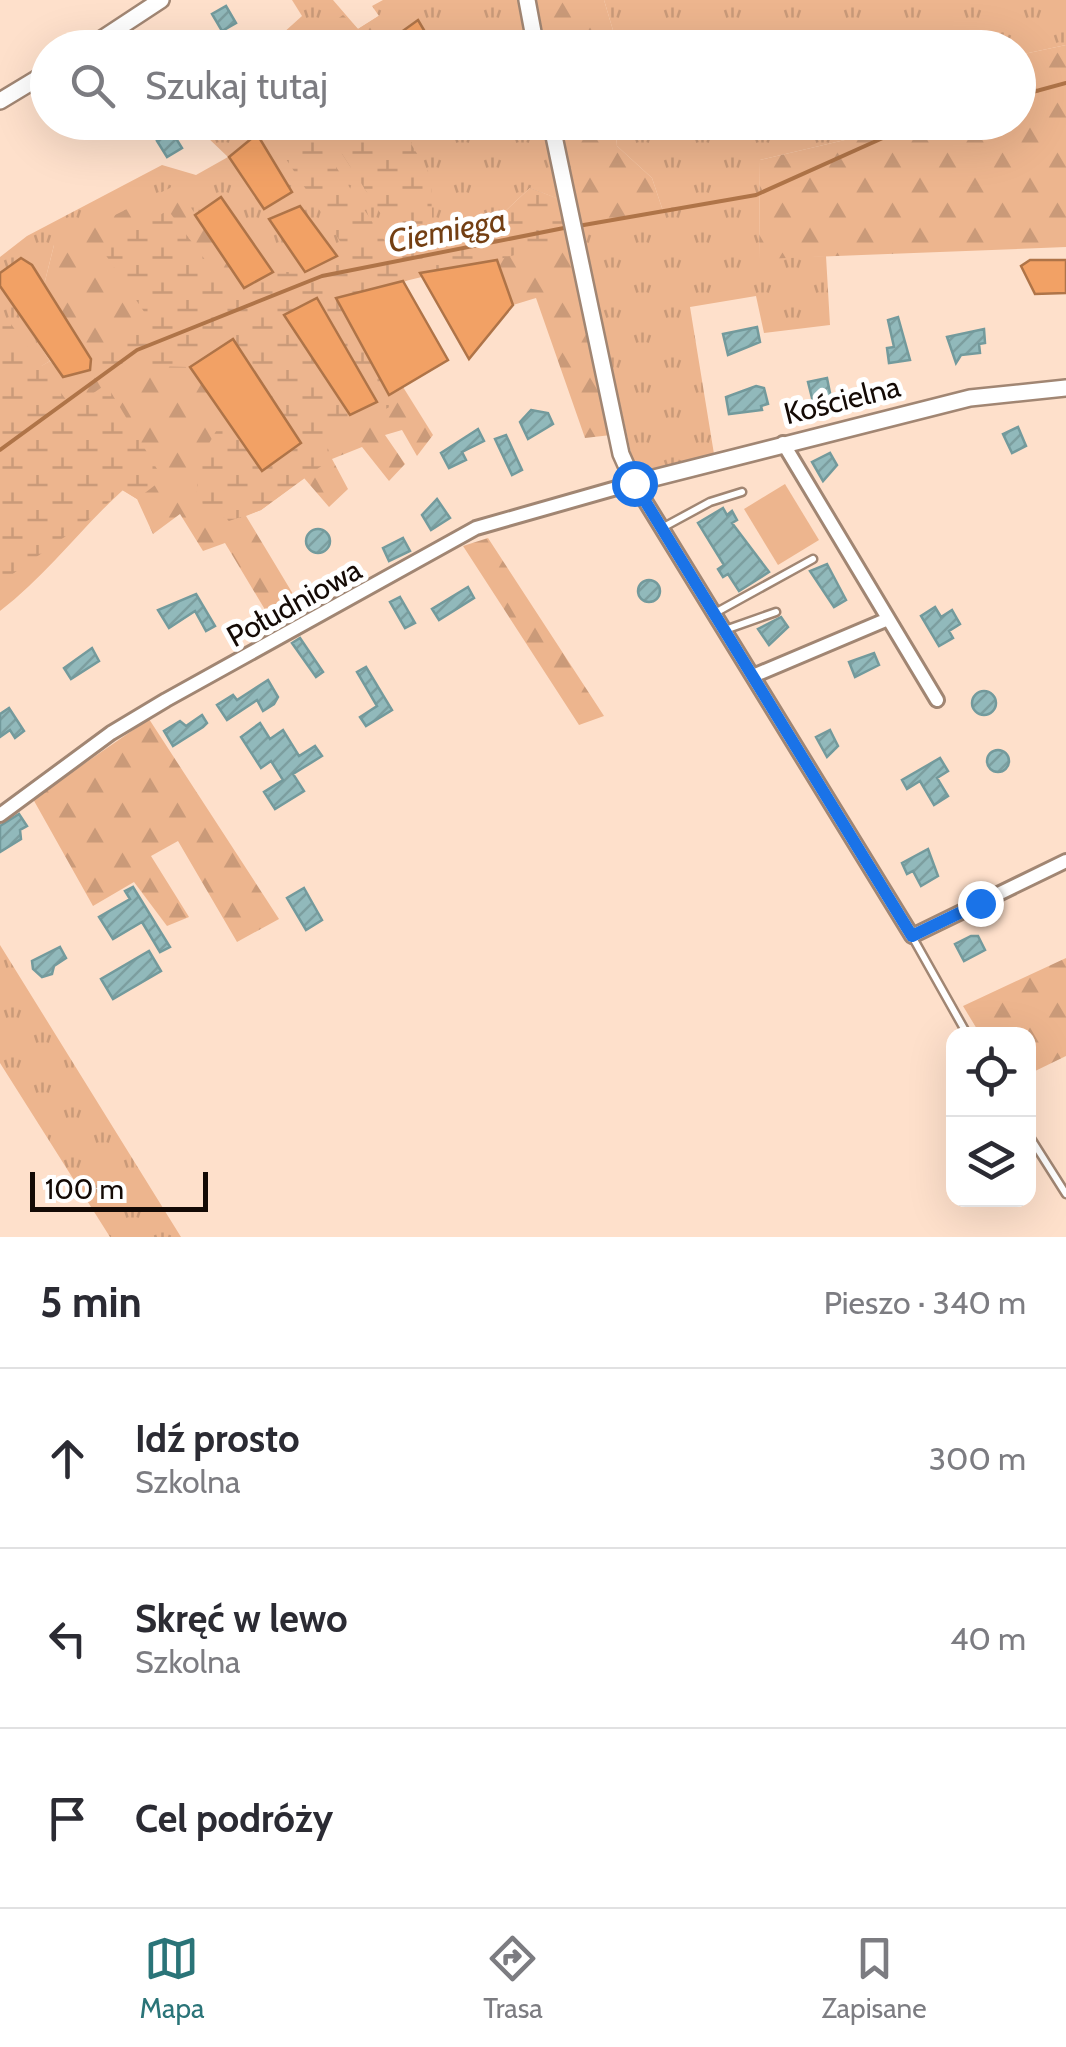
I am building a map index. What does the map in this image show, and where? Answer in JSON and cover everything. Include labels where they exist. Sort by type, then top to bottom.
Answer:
[{"type":"street","points":[[115,30],[161,0]]},
{"type":"street","points":[[526,0],[532,30]]},
{"type":"street","points":[[0,101],[30,83]]},
{"type":"street","points":[[555,140],[621,454],[634,483],[912,936],[1066,860]]},
{"type":"street","name":"Kościelna","points":[[634,483],[970,398],[1066,388]]},
{"type":"street","points":[[783,443],[937,700]]},
{"type":"street","name":"Południowa","points":[[0,815],[112,733],[166,700],[476,528],[634,483]]},
{"type":"street","points":[[754,676],[888,619]]},
{"type":"lane","points":[[662,528],[710,502],[742,492]]},
{"type":"lane","points":[[714,614],[813,559]]},
{"type":"lane","points":[[724,630],[776,612]]},
{"type":"lane","points":[[912,936],[963,1027]]},
{"type":"lane","points":[[1036,1147],[1066,1194]]},
{"type":"green space","points":[[292,0],[333,0],[358,29],[379,16],[372,6],[383,0],[521,0],[527,30],[286,30],[302,16]]},
{"type":"green space","points":[[533,0],[604,0],[613,30],[539,30]]},
{"type":"green space","points":[[604,0],[1066,0],[1066,45],[1036,51],[1036,30],[613,30]]},
{"type":"green space","points":[[343,15],[358,29],[380,15],[393,30],[334,30],[330,24]]},
{"type":"green space","points":[[418,20],[424,30],[404,30]]},
{"type":"green space","points":[[1066,45],[1066,247],[759,259],[760,160],[845,140],[1036,140],[1036,51]]},
{"type":"green space","points":[[210,140],[549,140],[561,200],[530,188],[499,217],[432,224],[305,272],[273,272],[54,245],[44,285],[32,265],[21,259],[0,273],[0,257],[27,236],[162,165],[196,175],[228,157]]},
{"type":"green space","points":[[274,140],[318,140],[385,241],[394,234],[333,140],[413,140],[411,144],[431,176],[432,223],[499,217],[530,188],[561,200],[569,246],[538,248],[337,298],[396,404],[325,438],[331,459],[261,510],[229,521],[195,499],[202,456],[224,417],[262,471],[232,339],[190,367],[145,366],[106,384],[163,479],[137,499],[122,490],[94,516],[0,583],[0,391],[6,386],[0,378],[0,309],[72,408],[105,385],[90,370],[91,359],[153,325],[103,251],[168,210],[232,296],[273,272],[305,272],[347,252]]},
{"type":"green space","points":[[333,140],[413,140],[411,144],[431,176],[432,223],[526,235],[530,188],[561,200],[611,435],[585,438],[536,298],[513,305],[497,260],[420,273],[404,282],[448,360],[403,387],[433,435],[417,456],[402,430],[385,435],[405,464],[389,481],[362,447],[332,459],[348,489],[329,507],[304,478],[261,510],[246,516],[293,594],[267,613],[225,543],[203,551],[180,514],[153,534],[137,499],[123,490],[0,611],[0,383],[6,386],[50,361],[63,377],[91,359],[44,285],[54,245],[176,185],[244,288],[273,272],[305,272],[394,234]]},
{"type":"green space","points":[[561,140],[616,140],[617,146],[652,178],[663,211],[580,224]]},
{"type":"green space","points":[[616,140],[845,140],[760,160],[759,258],[826,256],[830,325],[764,333],[756,296],[690,307],[714,454],[646,474],[635,471],[580,224],[663,211],[652,178],[617,146]]},
{"type":"green space","points":[[0,286],[50,361],[0,391]]},
{"type":"green space","points":[[785,484],[819,540],[778,565],[744,509]]},
{"type":"green space","points":[[488,538],[604,716],[579,725],[463,546]]},
{"type":"green space","points":[[149,719],[279,919],[237,942],[178,841],[151,856],[189,917],[167,926],[134,882],[93,906],[33,799]]},
{"type":"green space","points":[[0,945],[181,1237],[110,1237],[0,1063]]},
{"type":"green space","points":[[1066,958],[1066,1056],[1036,1071],[1036,1027],[976,1027],[963,1006]]},
{"type":"shaded area","points":[[418,20],[424,30],[404,30]]},
{"type":"shaded area","points":[[250,140],[261,140],[292,192],[264,209],[229,157]]},
{"type":"shaded area","points":[[221,197],[273,272],[244,288],[195,215]]},
{"type":"shaded area","points":[[300,206],[337,256],[305,272],[269,219]]},
{"type":"shaded area","points":[[21,258],[32,265],[91,359],[90,370],[63,377],[0,286],[0,273]]},
{"type":"shaded area","points":[[497,260],[513,305],[469,359],[420,273]]},
{"type":"shaded area","points":[[1030,260],[1066,260],[1066,293],[1035,294],[1021,266]]},
{"type":"shaded area","points":[[403,281],[448,360],[389,395],[336,298]]},
{"type":"shaded area","points":[[317,298],[377,402],[350,415],[284,315]]},
{"type":"shaded area","points":[[233,339],[301,443],[262,471],[190,367]]},
{"type":"building","points":[[226,6],[236,23],[221,30],[212,14]]},
{"type":"building","points":[[177,140],[182,148],[167,157],[157,141]]},
{"type":"building","points":[[898,317],[910,360],[889,363],[887,348],[894,347],[888,320]]},
{"type":"building","points":[[757,327],[760,342],[728,355],[723,334]]},
{"type":"building","points":[[984,329],[985,343],[979,344],[980,353],[961,355],[956,363],[947,337]]},
{"type":"building","points":[[827,378],[831,398],[813,402],[808,382]]},
{"type":"building","points":[[756,386],[764,388],[768,404],[761,406],[762,410],[729,414],[726,397]]},
{"type":"building","points":[[531,410],[548,413],[553,424],[528,439],[520,422]]},
{"type":"building","points":[[1018,427],[1026,446],[1012,453],[1003,434]]},
{"type":"building","points":[[478,429],[484,441],[462,452],[466,460],[449,468],[441,453]]},
{"type":"building","points":[[506,435],[522,470],[512,475],[495,439]]},
{"type":"building","points":[[830,453],[837,465],[823,481],[812,462]]},
{"type":"building","points":[[437,499],[450,518],[431,530],[422,515]]},
{"type":"building","points":[[723,508],[727,515],[732,511],[737,520],[732,523],[769,572],[739,591],[728,574],[723,577],[718,569],[724,565],[698,523]]},
{"type":"building","points":[[318,529],[330,541],[318,553],[306,541]]},
{"type":"building","points":[[403,538],[410,551],[389,561],[383,548]]},
{"type":"building","points":[[827,564],[846,600],[834,607],[810,571]]},
{"type":"building","points":[[649,580],[657,583],[657,599],[649,602],[641,599],[638,591],[641,583]]},
{"type":"building","points":[[468,587],[474,598],[439,620],[432,609]]},
{"type":"building","points":[[196,594],[215,626],[206,631],[195,611],[169,628],[158,610]]},
{"type":"building","points":[[400,597],[415,623],[405,628],[390,602]]},
{"type":"building","points":[[935,607],[941,617],[952,610],[960,624],[949,631],[953,638],[939,646],[921,616]]},
{"type":"building","points":[[781,617],[788,627],[769,645],[758,629]]},
{"type":"building","points":[[300,638],[323,672],[316,677],[292,643]]},
{"type":"building","points":[[92,648],[99,661],[71,679],[64,668]]},
{"type":"building","points":[[874,653],[879,665],[855,677],[849,662]]},
{"type":"building","points":[[366,667],[392,710],[366,726],[360,717],[377,706],[357,672]]},
{"type":"building","points":[[268,680],[278,697],[274,704],[263,711],[257,700],[227,720],[217,705],[233,695],[237,700]]},
{"type":"building","points":[[984,691],[996,703],[984,715],[972,703]]},
{"type":"building","points":[[9,708],[24,731],[15,738],[10,730],[0,737],[0,714]]},
{"type":"building","points":[[202,715],[207,723],[173,746],[164,731],[180,721],[186,726]]},
{"type":"building","points":[[260,723],[270,739],[283,730],[299,756],[315,746],[322,756],[293,774],[304,791],[275,809],[264,792],[283,780],[271,761],[261,768],[241,737]]},
{"type":"building","points":[[830,730],[838,746],[827,757],[816,737]]},
{"type":"building","points":[[998,750],[1006,753],[1006,769],[998,772],[990,769],[987,761],[990,753]]},
{"type":"building","points":[[940,758],[948,771],[937,778],[948,796],[934,805],[920,781],[907,789],[902,780]]},
{"type":"building","points":[[19,814],[27,826],[20,830],[21,839],[0,852],[0,826]]},
{"type":"building","points":[[928,849],[938,876],[921,886],[913,871],[907,874],[902,863]]},
{"type":"building","points":[[133,887],[170,947],[160,952],[142,922],[113,939],[99,917],[130,899],[125,891]]},
{"type":"building","points":[[304,888],[322,920],[306,930],[287,898]]},
{"type":"building","points":[[978,936],[985,950],[964,961],[955,944]]},
{"type":"building","points":[[60,947],[66,958],[54,966],[52,974],[42,977],[33,969],[32,961]]},
{"type":"building","points":[[149,951],[161,971],[113,999],[101,979]]},
{"type":"waterway","name":"Ciemięga","points":[[1036,91],[1066,83]]},
{"type":"waterway","name":"Ciemięga","points":[[578,226],[756,195],[878,140]]},
{"type":"waterway","name":"Ciemięga","points":[[0,450],[137,350],[322,276],[569,227]]},
{"type":"route","points":[[634,483],[912,936],[980,903]]}]
